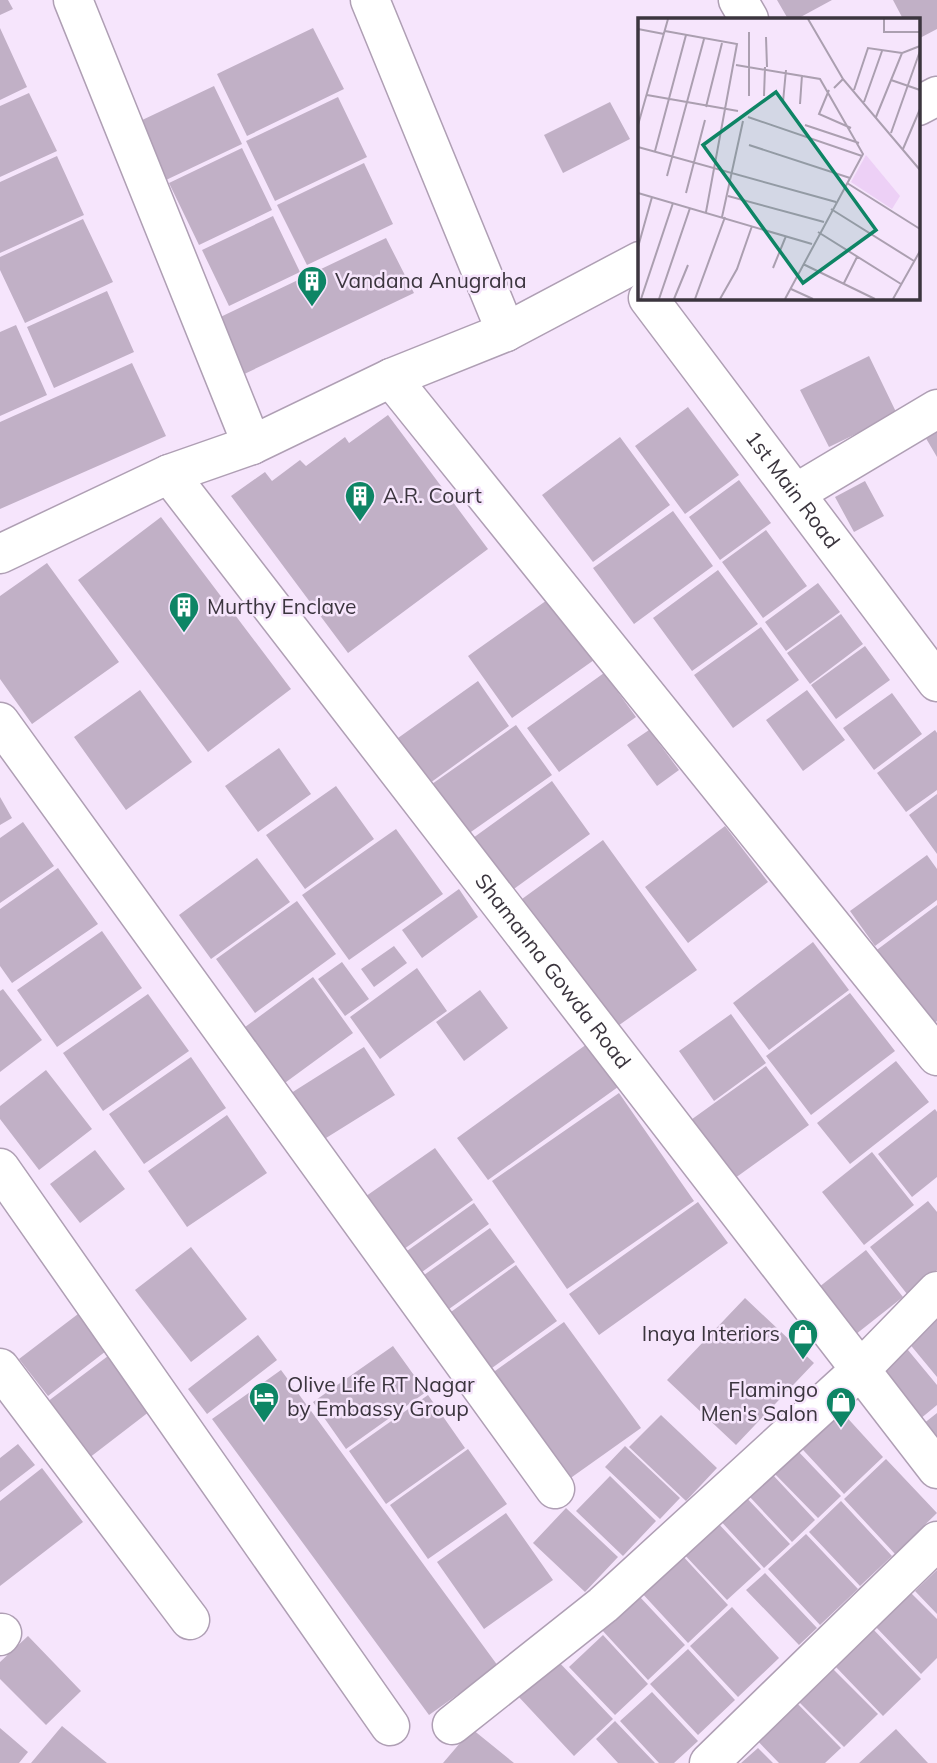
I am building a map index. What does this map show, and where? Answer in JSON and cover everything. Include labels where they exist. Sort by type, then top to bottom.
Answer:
[{"type":"street","points":[[73,0],[253,445]]},
{"type":"street","points":[[370,0],[506,332]]},
{"type":"street","points":[[738,0],[747,18]]},
{"type":"street","points":[[920,105],[937,96]]},
{"type":"street","points":[[0,554],[169,474],[253,445],[390,378],[638,279]]},
{"type":"street","name":"1st Main Road","points":[[653,299],[937,682]]},
{"type":"street","points":[[390,378],[937,1056]]},
{"type":"street","points":[[796,493],[937,409]]},
{"type":"street","name":"Shamanna Gowda Road","points":[[169,474],[937,1469]]},
{"type":"street","points":[[0,722],[555,1489]]},
{"type":"street","points":[[0,1168],[390,1726]]},
{"type":"street","points":[[452,1725],[603,1605],[860,1370],[937,1291]]},
{"type":"street","points":[[0,1368],[190,1620]]},
{"type":"street","points":[[709,1763],[937,1541]]},
{"type":"building","points":[[0,0],[8,0],[13,9],[0,15]]},
{"type":"building","points":[[777,0],[832,0],[799,18],[787,18]]},
{"type":"building","points":[[893,0],[937,0],[937,29],[920,38],[920,18],[902,18]]},
{"type":"building","points":[[0,28],[27,87],[0,100]]},
{"type":"building","points":[[313,28],[344,89],[247,136],[217,74]]},
{"type":"building","points":[[214,86],[242,144],[166,180],[138,122]]},
{"type":"building","points":[[29,93],[57,151],[0,177],[0,106]]},
{"type":"building","points":[[338,97],[367,157],[275,201],[246,141]]},
{"type":"building","points":[[610,102],[630,139],[563,173],[544,135]]},
{"type":"building","points":[[242,148],[272,210],[199,245],[169,183]]},
{"type":"building","points":[[57,156],[84,215],[0,253],[0,182]]},
{"type":"building","points":[[364,163],[393,224],[307,265],[277,205]]},
{"type":"building","points":[[273,216],[300,272],[229,306],[202,250]]},
{"type":"building","points":[[83,219],[113,282],[25,323],[0,270],[0,257]]},
{"type":"building","name":"Vandana Anugraha","points":[[386,238],[414,293],[238,377],[210,322]]},
{"type":"building","points":[[107,291],[134,352],[54,388],[27,327]]},
{"type":"building","points":[[16,325],[47,395],[0,416],[0,332]]},
{"type":"building","points":[[869,356],[897,414],[829,447],[800,390]]},
{"type":"building","points":[[132,363],[166,436],[0,509],[0,422]]},
{"type":"building","points":[[688,407],[739,475],[685,514],[635,446]]},
{"type":"building","name":"A.R. Court","points":[[388,415],[488,549],[348,653],[231,496],[265,472],[272,481],[300,460],[306,466],[345,437],[349,443]]},
{"type":"building","points":[[937,427],[937,457],[924,435]]},
{"type":"building","points":[[620,437],[670,505],[593,562],[542,495]]},
{"type":"building","points":[[739,480],[771,523],[720,560],[689,517]]},
{"type":"building","points":[[865,481],[884,516],[854,532],[835,497]]},
{"type":"building","points":[[673,511],[713,566],[634,624],[593,568]]},
{"type":"building","name":"Murthy Enclave","points":[[161,517],[291,689],[208,752],[78,580]]},
{"type":"building","points":[[766,530],[807,586],[763,618],[722,562]]},
{"type":"building","points":[[47,563],[119,662],[32,724],[0,679],[0,596]]},
{"type":"building","points":[[718,570],[758,624],[692,671],[653,618]]},
{"type":"building","points":[[818,583],[840,612],[786,651],[765,622]]},
{"type":"building","points":[[550,598],[594,660],[512,718],[468,656]]},
{"type":"building","points":[[841,614],[863,644],[810,684],[787,653]]},
{"type":"building","points":[[761,627],[799,680],[733,728],[694,675]]},
{"type":"building","points":[[865,646],[890,680],[836,719],[811,685]]},
{"type":"building","points":[[604,673],[636,717],[559,772],[527,728]]},
{"type":"building","points":[[478,681],[509,726],[430,783],[398,738]]},
{"type":"building","points":[[140,690],[192,762],[126,810],[74,737]]},
{"type":"building","points":[[807,690],[845,740],[803,771],[766,720]]},
{"type":"building","points":[[892,693],[922,734],[874,770],[843,728]]},
{"type":"building","points":[[516,725],[552,775],[468,834],[432,784]]},
{"type":"building","points":[[649,730],[679,770],[657,786],[627,745]]},
{"type":"building","points":[[935,730],[937,790],[906,812],[877,773]]},
{"type":"building","points":[[279,748],[311,794],[258,832],[225,786]]},
{"type":"building","points":[[552,781],[590,834],[511,891],[473,838]]},
{"type":"building","points":[[336,786],[374,839],[305,889],[266,835]]},
{"type":"building","points":[[937,794],[937,854],[909,815]]},
{"type":"building","points":[[0,797],[12,818],[0,825]]},
{"type":"building","points":[[23,822],[54,866],[0,903],[0,838]]},
{"type":"building","points":[[725,826],[768,882],[688,943],[645,887]]},
{"type":"building","points":[[396,829],[443,894],[349,960],[302,895]]},
{"type":"building","points":[[603,840],[697,970],[615,1028],[522,899]]},
{"type":"building","points":[[927,855],[937,869],[937,900],[875,946],[850,911]]},
{"type":"building","points":[[257,858],[290,902],[211,959],[179,915]]},
{"type":"building","points":[[58,868],[98,924],[12,983],[0,966],[0,909]]},
{"type":"building","points":[[459,889],[478,917],[422,958],[402,930]]},
{"type":"building","points":[[297,901],[336,954],[255,1013],[216,959]]},
{"type":"building","points":[[937,905],[937,1021],[929,1027],[874,952]]},
{"type":"building","points":[[102,931],[142,988],[57,1047],[17,990]]},
{"type":"building","points":[[813,942],[849,990],[769,1050],[733,1003]]},
{"type":"building","points":[[394,946],[407,963],[374,987],[361,969]]},
{"type":"building","points":[[342,962],[369,999],[345,1016],[318,979]]},
{"type":"building","points":[[417,968],[447,1011],[380,1059],[350,1017]]},
{"type":"building","points":[[313,977],[353,1033],[282,1085],[241,1030]]},
{"type":"building","points":[[3,989],[42,1040],[0,1072],[0,991]]},
{"type":"building","points":[[480,990],[508,1028],[464,1061],[436,1022]]},
{"type":"building","points":[[850,993],[895,1051],[811,1115],[766,1056]]},
{"type":"building","points":[[148,994],[189,1051],[103,1111],[63,1053]]},
{"type":"building","points":[[731,1014],[766,1063],[714,1101],[679,1051]]},
{"type":"building","points":[[587,1044],[618,1087],[488,1180],[457,1138]]},
{"type":"building","points":[[364,1047],[395,1095],[318,1143],[288,1095]]},
{"type":"building","points":[[191,1057],[226,1108],[144,1164],[109,1114]]},
{"type":"building","points":[[896,1061],[929,1102],[850,1164],[817,1123]]},
{"type":"building","points":[[766,1066],[809,1125],[731,1181],[688,1122]]},
{"type":"building","points":[[46,1070],[92,1129],[39,1170],[0,1119],[0,1106]]},
{"type":"building","points":[[619,1093],[694,1201],[567,1289],[492,1181]]},
{"type":"building","points":[[935,1109],[937,1177],[912,1197],[878,1154]]},
{"type":"building","points":[[227,1115],[267,1173],[187,1227],[148,1171]]},
{"type":"building","points":[[435,1148],[473,1200],[397,1254],[359,1201]]},
{"type":"building","points":[[95,1150],[125,1189],[80,1223],[50,1184]]},
{"type":"building","points":[[872,1152],[914,1205],[864,1245],[822,1192]]},
{"type":"building","points":[[928,1201],[937,1212],[937,1270],[907,1294],[870,1247]]},
{"type":"building","points":[[698,1202],[728,1243],[599,1335],[569,1294]]},
{"type":"building","points":[[474,1203],[489,1224],[415,1277],[400,1256]]},
{"type":"building","points":[[490,1228],[515,1262],[442,1314],[417,1280]]},
{"type":"building","points":[[191,1247],[247,1319],[191,1362],[135,1290]]},
{"type":"building","points":[[866,1250],[903,1297],[846,1342],[809,1295]]},
{"type":"building","points":[[516,1265],[557,1321],[485,1373],[444,1317]]},
{"type":"building","points":[[745,1298],[814,1363],[736,1445],[667,1380]]},
{"type":"building","points":[[78,1314],[106,1351],[48,1396],[19,1359]]},
{"type":"building","points":[[937,1318],[937,1377],[908,1342]]},
{"type":"building","points":[[564,1322],[641,1428],[565,1482],[488,1376]]},
{"type":"building","points":[[258,1335],[277,1360],[207,1414],[188,1389]]},
{"type":"building","points":[[903,1344],[937,1385],[937,1405],[914,1424],[870,1372]]},
{"type":"building","points":[[393,1346],[426,1392],[346,1449],[313,1402]]},
{"type":"building","points":[[112,1353],[154,1408],[89,1458],[47,1402]]},
{"type":"building","points":[[281,1370],[498,1666],[429,1715],[212,1419]]},
{"type":"building","points":[[428,1395],[465,1448],[386,1504],[349,1451]]},
{"type":"building","points":[[832,1401],[883,1457],[844,1494],[792,1438]]},
{"type":"building","points":[[937,1413],[937,1451],[918,1428]]},
{"type":"building","points":[[661,1415],[717,1468],[686,1501],[629,1447]]},
{"type":"building","points":[[18,1444],[35,1465],[0,1492],[0,1458]]},
{"type":"building","points":[[625,1446],[680,1498],[660,1519],[605,1467]]},
{"type":"building","points":[[795,1448],[841,1496],[818,1518],[771,1470]]},
{"type":"building","points":[[468,1449],[507,1504],[428,1559],[390,1505]]},
{"type":"building","points":[[886,1459],[937,1513],[895,1554],[844,1499]]},
{"type":"building","points":[[42,1468],[83,1522],[0,1586],[0,1501]]},
{"type":"building","points":[[772,1474],[815,1520],[792,1542],[749,1496]]},
{"type":"building","points":[[610,1476],[656,1521],[623,1556],[576,1511]]},
{"type":"building","points":[[742,1493],[790,1544],[764,1568],[717,1517]]},
{"type":"building","points":[[841,1501],[892,1556],[860,1586],[809,1532]]},
{"type":"building","points":[[566,1508],[618,1557],[585,1592],[533,1543]]},
{"type":"building","points":[[506,1513],[553,1580],[484,1629],[437,1562]]},
{"type":"building","points":[[715,1520],[761,1569],[727,1600],[681,1551]]},
{"type":"building","points":[[806,1534],[858,1589],[820,1625],[768,1569]]},
{"type":"building","points":[[680,1553],[728,1605],[688,1643],[640,1591]]},
{"type":"building","points":[[937,1570],[937,1614],[915,1591]]},
{"type":"building","points":[[765,1573],[817,1628],[799,1645],[746,1590]]},
{"type":"building","points":[[909,1591],[937,1619],[937,1658],[921,1674],[874,1625]]},
{"type":"building","points":[[639,1596],[685,1645],[648,1680],[602,1630]]},
{"type":"building","points":[[732,1607],[779,1658],[738,1697],[690,1646]]},
{"type":"building","points":[[872,1628],[921,1679],[883,1716],[834,1665]]},
{"type":"building","points":[[603,1635],[648,1684],[615,1715],[569,1667]]},
{"type":"building","points":[[28,1636],[81,1691],[46,1725],[0,1679],[0,1662]]},
{"type":"building","points":[[688,1649],[735,1700],[698,1735],[650,1684]]},
{"type":"building","points":[[556,1659],[613,1719],[574,1756],[517,1695]]},
{"type":"building","points":[[833,1669],[878,1714],[844,1747],[799,1702]]},
{"type":"building","points":[[652,1692],[698,1741],[674,1763],[659,1763],[620,1721]]},
{"type":"building","points":[[789,1695],[841,1748],[825,1763],[779,1763],[750,1733]]},
{"type":"building","points":[[615,1721],[655,1763],[618,1763],[596,1739]]},
{"type":"building","points":[[62,1726],[107,1763],[31,1763]]},
{"type":"building","points":[[0,1728],[28,1752],[19,1763],[0,1763]]},
{"type":"building","points":[[472,1729],[514,1763],[443,1763]]},
{"type":"building","points":[[896,1729],[928,1763],[859,1763]]},
{"type":"building","points":[[758,1748],[773,1763],[741,1763]]},
{"type":"place","name":"Vandana Anugraha","points":[[312,308]]},
{"type":"place","name":"A.R. Court","points":[[360,523]]},
{"type":"place","name":"Murthy Enclave","points":[[184,634]]},
{"type":"place","name":"Inaya Interiors","points":[[803,1361]]},
{"type":"place","name":"Olive Life RT Nagar by Embassy Group","points":[[264,1424]]},
{"type":"place","name":"Flamingo Men's Salon","points":[[841,1429]]}]
